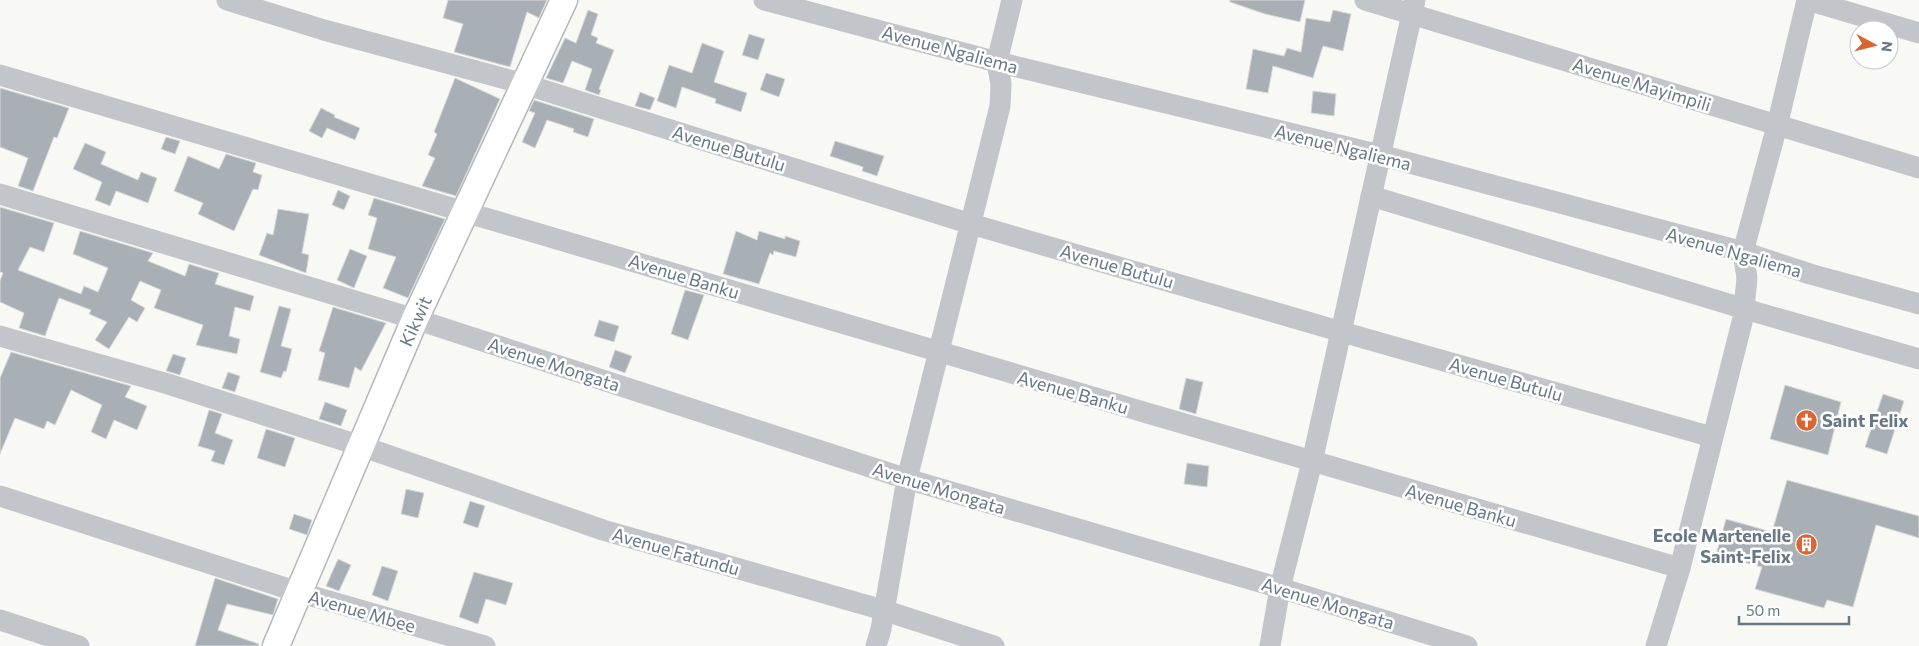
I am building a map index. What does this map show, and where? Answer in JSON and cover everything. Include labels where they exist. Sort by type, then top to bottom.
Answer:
[{"type":"main road","name":"Kikwit","points":[[276,646],[415,318],[467,211],[564,0]]},
{"type":"street","name":"Avenue Butulu","points":[[227,0],[324,30],[524,84],[971,224],[1712,437]]},
{"type":"street","name":"Avenue Ngaliema","points":[[764,0],[997,62],[1380,156],[1743,252],[1810,274],[1919,304]]},
{"type":"street","points":[[876,646],[907,479],[1000,106],[1001,84],[997,62],[1012,0]]},
{"type":"street","name":"Avenue Mayimpili","points":[[1365,0],[1414,7],[1777,126],[1919,168]]},
{"type":"street","points":[[1656,646],[1680,568],[1745,309],[1747,278],[1743,252],[1777,126],[1807,0],[1919,33]]},
{"type":"street","points":[[1270,646],[1280,588],[1342,332],[1414,7]]},
{"type":"street","name":"Avenue Banku","points":[[0,75],[467,211],[939,353],[1680,568]]},
{"type":"street","name":"Avenue Mongata","points":[[0,194],[415,318],[907,479],[1280,588],[1467,646]]},
{"type":"street","points":[[1371,196],[1745,309],[1919,359]]},
{"type":"street","name":"Avenue Fatundu","points":[[0,336],[168,384],[361,446],[603,530],[883,610],[994,646]]},
{"type":"street","name":"Avenue Mbee","points":[[0,496],[298,592],[485,646]]},
{"type":"street","points":[[0,620],[79,646]]},
{"type":"building","points":[[448,0],[547,0],[539,18],[527,12],[510,67],[454,52],[463,24],[443,18]]},
{"type":"building","points":[[1230,0],[1305,0],[1300,22],[1265,14],[1230,2]]},
{"type":"building","points":[[588,10],[598,14],[591,35],[598,38],[596,43],[614,50],[599,89],[601,90],[599,95],[585,90],[592,69],[572,61],[563,83],[546,78],[565,38],[576,43]]},
{"type":"building","points":[[1333,10],[1351,14],[1343,51],[1323,46],[1313,78],[1273,66],[1268,93],[1246,89],[1253,49],[1284,56],[1287,48],[1301,52],[1306,18],[1330,22]]},
{"type":"building","points":[[749,34],[765,39],[758,60],[742,55]]},
{"type":"building","points":[[702,43],[724,51],[714,82],[747,93],[741,112],[715,103],[716,99],[682,87],[676,108],[657,101],[669,65],[692,73]]},
{"type":"building","points":[[766,73],[785,79],[779,97],[760,90]]},
{"type":"building","points":[[455,78],[500,99],[456,196],[422,186],[435,158],[428,155],[437,134],[434,132]]},
{"type":"building","points":[[0,88],[69,108],[57,138],[54,137],[33,191],[18,186],[28,158],[0,147]]},
{"type":"building","points":[[1313,91],[1336,94],[1334,116],[1311,113]]},
{"type":"building","points":[[640,92],[655,98],[650,110],[635,106]]},
{"type":"building","points":[[534,100],[594,119],[588,137],[573,132],[574,129],[547,120],[535,148],[522,142],[535,113],[529,111]]},
{"type":"building","points":[[321,108],[335,115],[334,117],[360,128],[355,140],[327,128],[322,138],[309,131]]},
{"type":"building","points":[[166,137],[180,141],[175,154],[161,149]]},
{"type":"building","points":[[835,141],[884,156],[877,176],[862,171],[863,167],[830,156]]},
{"type":"building","points":[[85,143],[106,152],[101,164],[138,180],[141,172],[157,178],[148,203],[116,191],[110,206],[95,200],[102,182],[73,169]]},
{"type":"building","points":[[226,154],[256,163],[253,172],[262,175],[258,190],[253,189],[234,231],[198,214],[203,203],[174,191],[188,156],[219,169]]},
{"type":"building","points":[[338,190],[350,196],[344,210],[332,205]]},
{"type":"building","points":[[374,198],[445,219],[408,298],[383,288],[396,257],[368,249],[377,218],[368,215]]},
{"type":"building","points":[[0,207],[54,223],[44,252],[30,247],[18,270],[81,294],[84,286],[98,292],[108,268],[73,254],[80,231],[153,253],[148,261],[185,276],[189,264],[219,273],[215,284],[254,296],[250,311],[235,307],[229,336],[240,339],[237,354],[196,345],[203,325],[154,308],[161,290],[140,281],[131,300],[145,308],[137,322],[129,317],[109,349],[95,340],[107,322],[89,314],[91,310],[59,298],[45,336],[19,328],[24,313],[0,302],[0,281],[3,273],[0,272]]},
{"type":"building","points":[[278,209],[309,214],[302,253],[309,255],[306,273],[259,255],[267,233],[273,235]]},
{"type":"building","points":[[736,231],[757,240],[759,231],[785,239],[785,236],[800,241],[796,257],[774,251],[773,255],[770,253],[759,284],[723,274]]},
{"type":"building","points":[[350,249],[367,256],[354,288],[337,280]]},
{"type":"building","points":[[685,290],[704,295],[688,340],[671,334]]},
{"type":"building","points":[[279,306],[291,309],[281,346],[292,349],[286,372],[284,371],[281,378],[260,372]]},
{"type":"building","points":[[333,307],[386,323],[361,371],[355,367],[349,388],[318,380],[325,353],[319,351]]},
{"type":"building","points":[[599,320],[619,326],[614,342],[594,336]]},
{"type":"building","points":[[615,350],[632,356],[625,373],[609,367]]},
{"type":"building","points":[[11,352],[131,386],[125,397],[147,406],[137,430],[114,420],[106,439],[91,432],[102,405],[71,390],[55,425],[47,421],[44,429],[15,418],[0,454],[0,378]]},
{"type":"building","points":[[173,354],[186,358],[180,375],[166,371]]},
{"type":"building","points":[[228,372],[240,376],[235,392],[222,388]]},
{"type":"building","points":[[1186,378],[1203,382],[1196,414],[1179,409]]},
{"type":"building","name":"Saint Felix","points":[[1785,385],[1841,402],[1828,455],[1770,439]]},
{"type":"building","points":[[1883,394],[1904,401],[1887,454],[1865,447]]},
{"type":"building","points":[[325,402],[347,410],[341,426],[319,419]]},
{"type":"building","points":[[209,410],[222,414],[215,433],[233,440],[224,465],[211,461],[215,451],[198,446]]},
{"type":"building","points":[[266,429],[295,438],[285,467],[257,458]]},
{"type":"building","points":[[1187,463],[1209,466],[1207,487],[1184,484]]},
{"type":"building","name":"Ecole Martenelle Saint-Felix","points":[[1787,480],[1919,516],[1919,538],[1876,525],[1853,607],[1827,600],[1824,608],[1755,589],[1762,567],[1716,555],[1726,519],[1772,532]]},
{"type":"building","points":[[406,489],[424,493],[418,518],[401,514]]},
{"type":"building","points":[[470,501],[485,506],[478,528],[463,523]]},
{"type":"building","points":[[294,514],[312,520],[307,535],[289,529]]},
{"type":"building","points":[[338,559],[351,565],[339,591],[326,586]]},
{"type":"building","points":[[382,566],[398,571],[388,601],[372,595]]},
{"type":"building","points":[[474,572],[513,583],[506,605],[486,599],[478,624],[459,617]]},
{"type":"building","points":[[215,578],[278,599],[273,615],[227,604],[218,630],[259,644],[258,646],[195,646]]},
{"type":"place","name":"Saint Felix","points":[[1806,420]]},
{"type":"place","name":"Ecole Martenelle Saint-Felix","points":[[1807,545]]}]
